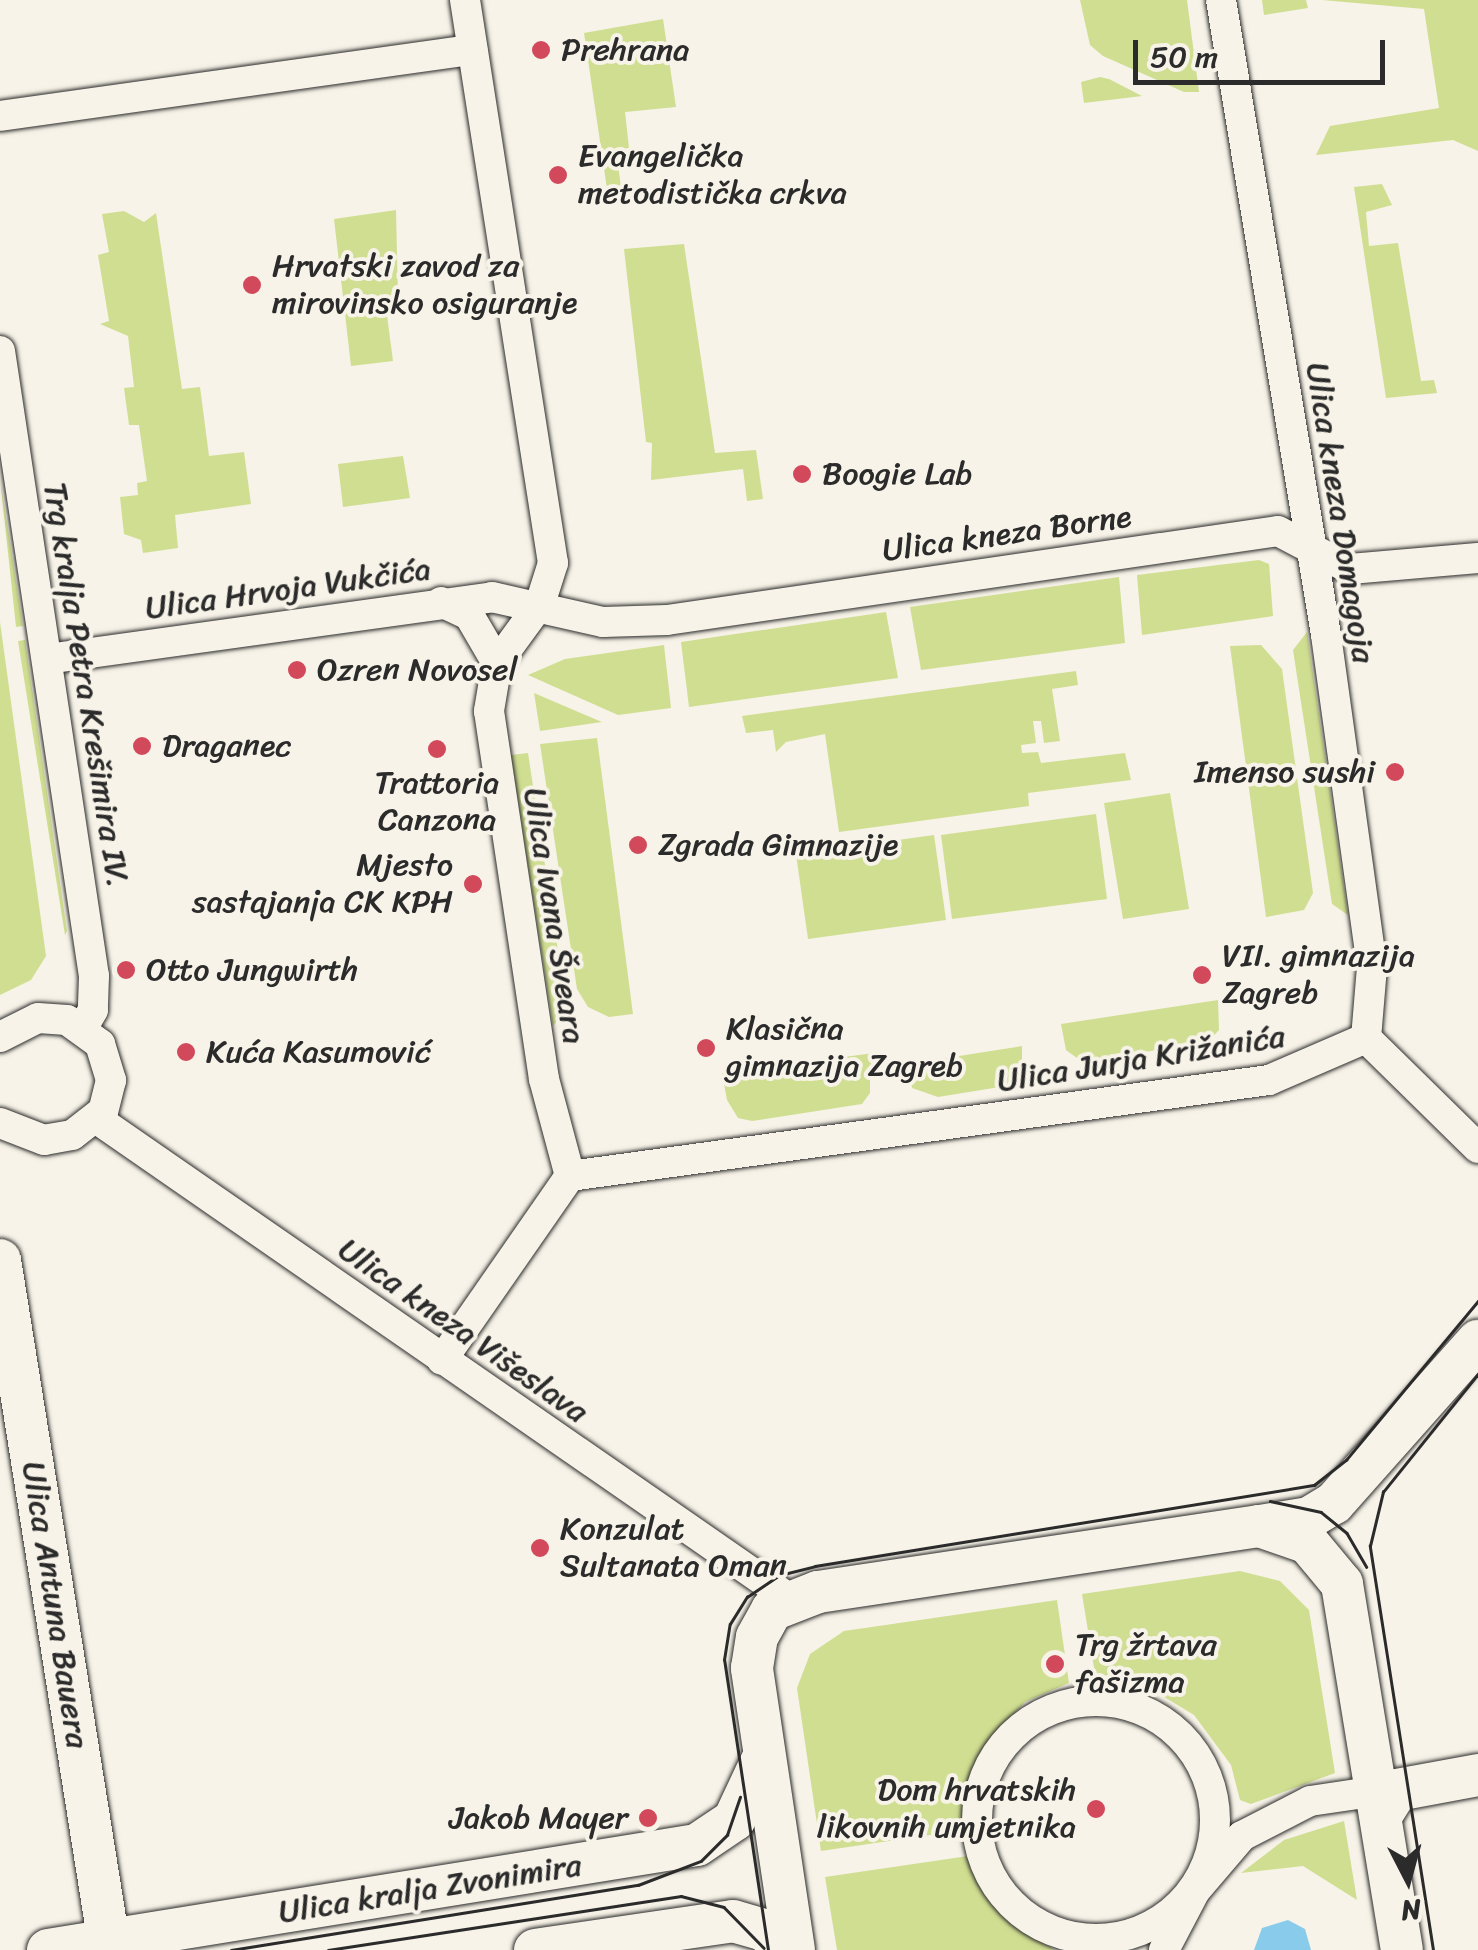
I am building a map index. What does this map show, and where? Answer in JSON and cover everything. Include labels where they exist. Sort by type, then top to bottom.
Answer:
[{"type":"main road","name":"Ulica Antuna Bauera","points":[[0,1260],[109,1945]]},
{"type":"main road","points":[[791,1950],[753,1650],[772,1610],[790,1599],[1309,1518],[1334,1503],[1478,1340]]},
{"type":"main road","points":[[1259,1526],[1308,1543],[1342,1584],[1402,1948]]},
{"type":"main road","name":"Ulica kralja Zvonimira","points":[[48,1950],[109,1945],[698,1845],[734,1820],[764,1756]]},
{"type":"main road","points":[[1380,1803],[1407,1786],[1478,1775]]},
{"type":"main road","points":[[535,1950],[732,1921],[764,1930],[791,1950]]},
{"type":"street","points":[[465,0],[551,539],[551,574],[540,604]]},
{"type":"street","name":"Ulica kneza Domagoja","points":[[1221,0],[1311,549],[1372,968],[1366,1038]]},
{"type":"street","points":[[0,116],[472,50]]},
{"type":"street","name":"Trg kralja Petra Krešimira IV.","points":[[0,351],[94,976],[92,1010],[83,1027]]},
{"type":"street","name":"Ulica kneza Borne","points":[[540,604],[625,624],[1272,532],[1350,569],[1372,571],[1478,558]]},
{"type":"street","name":"Ulica Hrvoja Vukčića","points":[[47,660],[442,602],[505,597],[540,604]]},
{"type":"street","points":[[442,602],[469,615],[498,663]]},
{"type":"street","name":"Ulica Ivana Šveara","points":[[540,604],[498,663],[488,711],[544,1079],[570,1176]]},
{"type":"street","points":[[0,1036],[38,1018]]},
{"type":"street","points":[[0,1022],[38,1018],[83,1027],[110,1068],[108,1100],[96,1120],[72,1135],[44,1140],[0,1122]]},
{"type":"street","points":[[1366,1038],[1478,1148]]},
{"type":"street","name":"Ulica Jurja Križanića","points":[[570,1176],[1269,1080],[1366,1038]]},
{"type":"street","name":"Ulica kneza Višeslava","points":[[96,1120],[790,1599]]},
{"type":"street","points":[[442,1360],[570,1176]]},
{"type":"street","points":[[1164,1950],[1196,1891],[1216,1847],[1208,1784],[1192,1751],[1166,1724],[1134,1707],[1098,1701],[1063,1705],[1030,1720],[990,1763],[979,1790],[979,1848],[994,1884],[1020,1912],[1053,1932],[1091,1939],[1129,1934],[1196,1891],[1242,1836],[1278,1812],[1328,1796],[1380,1803]]},
{"type":"green space","points":[[1080,0],[1187,0],[1199,92],[1184,92],[1103,56],[1090,45]]},
{"type":"green space","points":[[1262,0],[1306,0],[1308,8],[1264,15]]},
{"type":"green space","points":[[1322,0],[1478,0],[1478,151],[1453,140],[1316,155],[1330,126],[1439,108],[1424,9]]},
{"type":"green space","points":[[663,19],[676,107],[625,112],[629,148],[616,150],[621,187],[607,189],[584,33]]},
{"type":"green space","points":[[1100,77],[1142,96],[1084,103],[1081,82]]},
{"type":"green space","points":[[1382,184],[1392,205],[1366,212],[1369,246],[1398,243],[1421,381],[1434,380],[1437,393],[1386,398],[1354,187]]},
{"type":"green space","points":[[396,210],[398,298],[385,300],[393,361],[351,366],[334,219]]},
{"type":"green space","points":[[124,211],[144,222],[156,213],[182,389],[200,387],[209,456],[244,452],[251,504],[175,515],[178,548],[143,553],[141,540],[124,534],[120,497],[138,495],[137,483],[147,481],[139,425],[129,425],[124,388],[134,387],[128,336],[100,324],[109,321],[98,255],[109,252],[102,214]]},
{"type":"green space","points":[[684,244],[715,453],[756,450],[763,499],[747,501],[743,469],[651,480],[652,443],[646,442],[624,249]]},
{"type":"green space","points":[[403,456],[410,498],[343,507],[338,464]]},
{"type":"green space","points":[[0,478],[23,626],[16,627]]},
{"type":"green space","points":[[1259,560],[1269,564],[1273,616],[1142,635],[1137,575]]},
{"type":"green space","points":[[1119,577],[1125,643],[921,670],[910,607]]},
{"type":"green space","points":[[886,612],[898,678],[689,707],[681,642]]},
{"type":"green space","points":[[0,622],[46,956],[31,980],[0,995]]},
{"type":"green space","points":[[1307,632],[1348,915],[1332,904],[1293,650]]},
{"type":"green space","points":[[25,640],[67,931],[65,935],[18,641]]},
{"type":"green space","points":[[664,645],[671,708],[618,715],[528,675],[565,659]]},
{"type":"green space","points":[[1261,645],[1282,669],[1313,893],[1304,910],[1266,917],[1230,646]]},
{"type":"green space","points":[[1076,671],[1078,685],[1052,689],[1060,741],[1044,743],[1041,721],[1033,721],[1036,743],[1021,745],[1022,753],[1038,752],[1041,763],[1125,753],[1131,780],[1028,793],[1029,806],[839,832],[825,734],[786,742],[776,752],[773,730],[746,733],[742,716]]},
{"type":"green space","points":[[534,693],[583,714],[602,722],[540,731]]},
{"type":"green space","points":[[597,738],[633,1014],[609,1017],[588,1007],[577,989],[540,744]]},
{"type":"green space","points":[[528,753],[567,1010],[553,1026],[511,755]]},
{"type":"green space","points":[[1170,793],[1189,909],[1123,919],[1104,803]]},
{"type":"green space","points":[[1096,814],[1107,899],[952,919],[941,835]]},
{"type":"green space","points":[[934,835],[946,920],[808,939],[796,854]]},
{"type":"green space","points":[[1218,1000],[1219,1030],[1207,1043],[1081,1061],[1066,1050],[1061,1024]]},
{"type":"green space","points":[[1022,1046],[1022,1075],[1006,1086],[938,1097],[912,1088],[908,1064]]},
{"type":"green space","points":[[882,1052],[884,1070],[870,1072],[870,1093],[862,1104],[752,1121],[738,1118],[727,1100],[722,1073]]},
{"type":"green space","points":[[1240,1571],[1280,1581],[1309,1610],[1335,1773],[1251,1804],[1240,1800],[1231,1765],[1194,1715],[1146,1686],[1096,1680],[1082,1594]]},
{"type":"green space","points":[[1057,1600],[1069,1683],[1025,1702],[985,1746],[971,1776],[964,1830],[821,1851],[797,1688],[810,1654],[844,1631]]},
{"type":"green space","points":[[1344,1821],[1357,1900],[1303,1866],[1241,1873],[1284,1840]]},
{"type":"green space","points":[[968,1856],[987,1898],[1006,1920],[1055,1950],[837,1950],[825,1877]]},
{"type":"water","points":[[1288,1920],[1305,1929],[1311,1950],[1254,1950],[1262,1928]]},
{"type":"tram line","points":[[768,1950],[724,1660],[730,1624],[747,1597],[780,1575],[815,1566],[1314,1485],[1346,1460],[1478,1301]]},
{"type":"tram line","points":[[1433,1950],[1370,1546],[1383,1492],[1478,1374]]},
{"type":"tram line","points":[[1270,1501],[1321,1512],[1347,1533],[1367,1567]]},
{"type":"tram line","points":[[231,1950],[638,1885],[701,1861],[727,1835],[740,1797]]},
{"type":"tram line","points":[[328,1950],[681,1896],[724,1907],[764,1948]]},
{"type":"place","name":"Prehrana","points":[[541,50]]},
{"type":"place","name":"Evangelička metodistička crkva","points":[[558,175]]},
{"type":"place","name":"Hrvatski zavod za mirovinsko osiguranje","points":[[252,285]]},
{"type":"place","name":"Boogie Lab","points":[[802,474]]},
{"type":"place","name":"Ozren Novosel","points":[[297,670]]},
{"type":"place","name":"Draganec","points":[[142,746]]},
{"type":"place","name":"Trattoria Canzona","points":[[437,749]]},
{"type":"place","name":"Imenso sushi","points":[[1395,772]]},
{"type":"place","name":"Zgrada Gimnazije","points":[[638,845]]},
{"type":"place","name":"Mjesto sastajanja CK KPH","points":[[473,884]]},
{"type":"place","name":"Otto Jungwirth","points":[[126,970]]},
{"type":"place","name":"VII. gimnazija Zagreb","points":[[1202,975]]},
{"type":"place","name":"Klasična gimnazija Zagreb","points":[[706,1048]]},
{"type":"place","name":"Kuća Kasumović","points":[[186,1052]]},
{"type":"place","name":"Konzulat Sultanata Oman","points":[[540,1548]]},
{"type":"place","name":"Trg žrtava fašizma","points":[[1055,1664]]},
{"type":"place","name":"Dom hrvatskih likovnih umjetnika","points":[[1096,1809]]},
{"type":"place","name":"Jakob Mayer","points":[[648,1818]]}]
